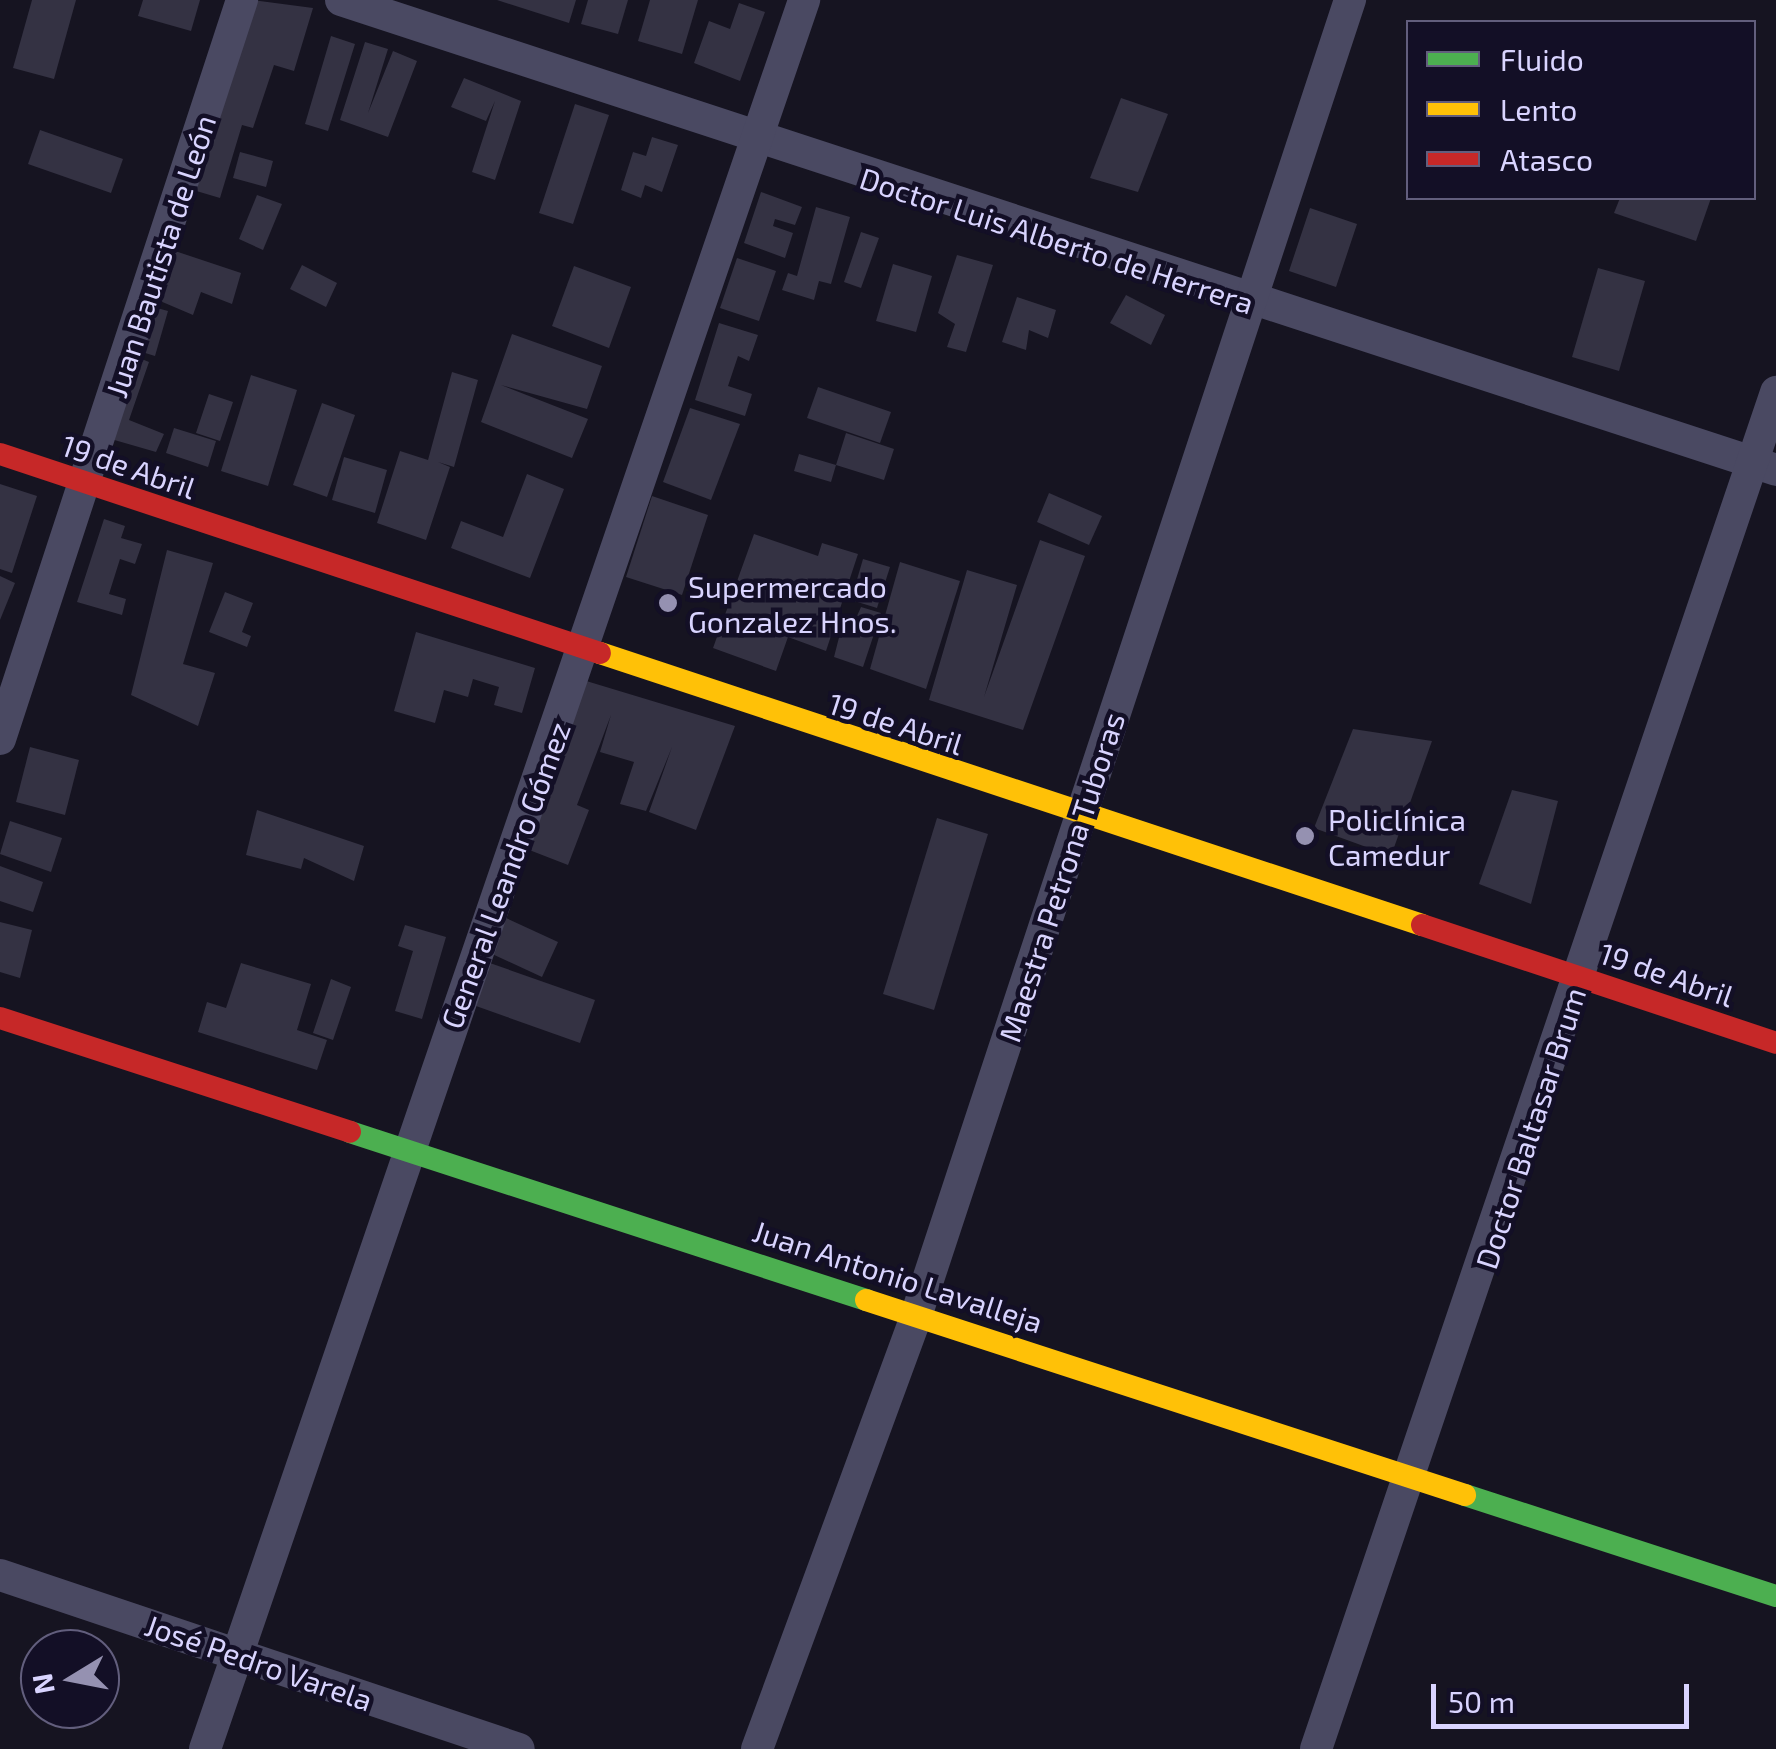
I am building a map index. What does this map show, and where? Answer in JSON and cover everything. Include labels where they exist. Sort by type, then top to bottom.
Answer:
[{"type":"street","name":"Juan Bautista de León","points":[[0,739],[242,0]]},
{"type":"street","name":"Doctor Luis Alberto de Herrera","points":[[341,0],[1248,303],[1764,466]]},
{"type":"street","name":"General Leandro Gómez","points":[[205,1749],[406,1150],[585,653],[804,0]]},
{"type":"street","name":"Maestra Petrona Tuboras","points":[[757,1749],[917,1314],[1350,0]]},
{"type":"street","name":"Doctor Baltasar Brum","points":[[1316,1749],[1415,1474],[1581,976],[1764,466],[1776,392]]},
{"type":"street","name":"19 de Abril","points":[[0,454],[585,653],[1776,1042]]},
{"type":"street","name":"Juan Antonio Lavalleja","points":[[0,1018],[1415,1474],[1776,1596]]},
{"type":"street","name":"José Pedro Varela","points":[[0,1575],[519,1749]]},
{"type":"building","points":[[32,0],[76,0],[54,79],[13,68]]},
{"type":"building","points":[[143,0],[200,0],[191,31],[138,16]]},
{"type":"building","points":[[252,0],[313,8],[294,71],[274,65],[253,128],[242,125],[220,198],[193,190]]},
{"type":"building","points":[[497,0],[576,0],[569,23]]},
{"type":"building","points":[[588,0],[628,0],[618,34],[581,24]]},
{"type":"building","points":[[650,0],[698,0],[682,54],[638,41]]},
{"type":"building","points":[[739,3],[765,12],[740,81],[694,63],[709,21],[730,29]]},
{"type":"building","points":[[331,36],[355,44],[328,131],[305,124]]},
{"type":"building","points":[[365,42],[388,49],[368,113],[393,51],[417,61],[388,137],[340,120]]},
{"type":"building","points":[[464,78],[521,101],[495,180],[472,172],[495,101],[486,121],[451,107]]},
{"type":"building","points":[[1121,98],[1168,114],[1138,192],[1090,178]]},
{"type":"building","points":[[575,104],[609,115],[573,224],[539,213]]},
{"type":"building","points":[[40,130],[123,159],[111,193],[28,164]]},
{"type":"building","points":[[652,137],[678,145],[662,192],[645,185],[641,198],[621,190],[633,152],[646,156]]},
{"type":"building","points":[[240,152],[273,161],[266,187],[233,178]]},
{"type":"building","points":[[761,192],[802,207],[795,225],[775,219],[773,226],[793,233],[785,258],[744,243]]},
{"type":"building","points":[[257,195],[282,204],[263,250],[239,239]]},
{"type":"building","points":[[1619,200],[1710,200],[1696,241],[1614,213]]},
{"type":"building","points":[[816,207],[850,217],[831,284],[819,281],[814,300],[782,290],[788,273],[797,276]]},
{"type":"building","points":[[1310,208],[1357,224],[1336,287],[1289,271]]},
{"type":"building","points":[[861,232],[879,238],[861,288],[844,282]]},
{"type":"building","points":[[169,249],[241,273],[232,304],[201,292],[193,315],[153,298]]},
{"type":"building","points":[[957,255],[993,265],[966,352],[947,347],[955,324],[938,313]]},
{"type":"building","points":[[737,258],[776,271],[759,321],[720,308]]},
{"type":"building","points":[[893,264],[932,276],[916,332],[876,321]]},
{"type":"building","points":[[302,265],[337,283],[326,307],[290,289]]},
{"type":"building","points":[[574,266],[631,287],[609,348],[552,326]]},
{"type":"building","points":[[1598,268],[1645,281],[1619,371],[1572,357]]},
{"type":"building","points":[[1126,295],[1165,315],[1151,345],[1110,323]]},
{"type":"building","points":[[1017,297],[1056,310],[1048,338],[1029,330],[1026,350],[1002,342]]},
{"type":"building","points":[[146,305],[168,311],[155,356],[132,349]]},
{"type":"building","points":[[719,323],[758,335],[749,361],[738,356],[728,386],[752,394],[745,416],[695,400]]},
{"type":"building","points":[[512,334],[602,366],[587,409],[501,385],[588,419],[572,458],[481,422]]},
{"type":"building","points":[[132,355],[149,362],[129,420],[164,434],[156,452],[104,437]]},
{"type":"building","points":[[452,372],[478,380],[454,467],[438,462],[450,467],[426,540],[377,523],[400,451],[428,460]]},
{"type":"building","points":[[251,375],[297,390],[268,486],[221,471]]},
{"type":"building","points":[[818,387],[891,412],[880,443],[807,418]]},
{"type":"building","points":[[209,394],[233,402],[220,441],[196,433]]},
{"type":"building","points":[[322,403],[355,415],[327,497],[293,485]]},
{"type":"building","points":[[690,408],[740,424],[711,500],[663,482]]},
{"type":"building","points":[[174,428],[216,441],[208,467],[166,453]]},
{"type":"building","points":[[846,433],[894,449],[884,480],[836,465]]},
{"type":"building","points":[[799,454],[836,465],[831,482],[794,471]]},
{"type":"building","points":[[344,457],[387,470],[375,513],[332,500]]},
{"type":"building","points":[[527,474],[564,489],[530,578],[451,548],[461,521],[503,537]]},
{"type":"building","points":[[0,484],[37,496],[12,573],[0,569]]},
{"type":"building","points":[[1049,493],[1102,516],[1089,545],[1037,522]]},
{"type":"building","points":[[652,496],[708,515],[682,595],[626,577]]},
{"type":"building","points":[[104,519],[125,526],[121,538],[142,544],[135,564],[120,559],[109,594],[126,599],[122,615],[77,602]]},
{"type":"building","points":[[754,534],[818,556],[822,543],[858,554],[826,651],[788,637],[776,671],[713,648]]},
{"type":"building","points":[[1040,540],[1085,556],[1023,730],[929,700],[967,570],[1017,585],[984,697]]},
{"type":"building","points":[[167,550],[213,563],[183,664],[215,673],[198,726],[131,695]]},
{"type":"building","points":[[863,559],[890,567],[877,608],[851,600]]},
{"type":"building","points":[[900,562],[960,581],[926,689],[870,669]]},
{"type":"building","points":[[0,576],[15,583],[0,620]]},
{"type":"building","points":[[225,592],[253,603],[242,632],[251,636],[247,647],[209,632]]},
{"type":"building","points":[[861,607],[881,613],[863,667],[834,657],[845,614],[857,616]]},
{"type":"building","points":[[416,632],[535,668],[522,713],[494,705],[499,687],[473,679],[468,697],[444,690],[435,723],[394,711]]},
{"type":"building","points":[[583,680],[735,726],[696,830],[649,812],[672,747],[646,811],[620,804],[634,762],[600,752],[611,715],[577,805],[589,810],[568,865],[519,846]]},
{"type":"building","points":[[1353,729],[1432,741],[1391,856],[1314,828]]},
{"type":"building","points":[[30,747],[79,760],[65,815],[16,802]]},
{"type":"building","points":[[1512,790],[1558,801],[1531,904],[1479,884]]},
{"type":"building","points":[[257,810],[364,846],[354,881],[304,858],[301,869],[246,855]]},
{"type":"building","points":[[937,818],[988,834],[934,1010],[883,994]]},
{"type":"building","points":[[10,821],[62,838],[51,872],[0,854]]},
{"type":"building","points":[[0,866],[43,882],[33,912],[0,901]]},
{"type":"building","points":[[506,918],[558,942],[542,977],[490,953]]},
{"type":"building","points":[[0,922],[32,930],[20,978],[0,972]]},
{"type":"building","points":[[405,925],[446,937],[422,1019],[395,1011],[413,951],[398,946]]},
{"type":"building","points":[[487,962],[595,1000],[580,1043],[476,1006]]},
{"type":"building","points":[[241,963],[311,984],[297,1030],[327,1040],[317,1070],[198,1032],[207,1002],[226,1008]]},
{"type":"building","points":[[331,979],[351,987],[333,1040],[313,1033]]},
{"type":"traffic: fast","points":[[350,1132],[866,1300]]},
{"type":"traffic: fast","points":[[1465,1495],[1776,1596]]},
{"type":"traffic: slow","points":[[600,653],[1422,925]]},
{"type":"traffic: slow","points":[[866,1300],[1465,1495]]},
{"type":"traffic: jam","points":[[0,454],[600,653]]},
{"type":"traffic: jam","points":[[1422,925],[1776,1043]]},
{"type":"traffic: jam","points":[[0,1018],[350,1132]]},
{"type":"place","name":"Supermercado Gonzalez Hnos.","points":[[668,603]]},
{"type":"place","name":"Policlínica Camedur","points":[[1305,836]]}]
